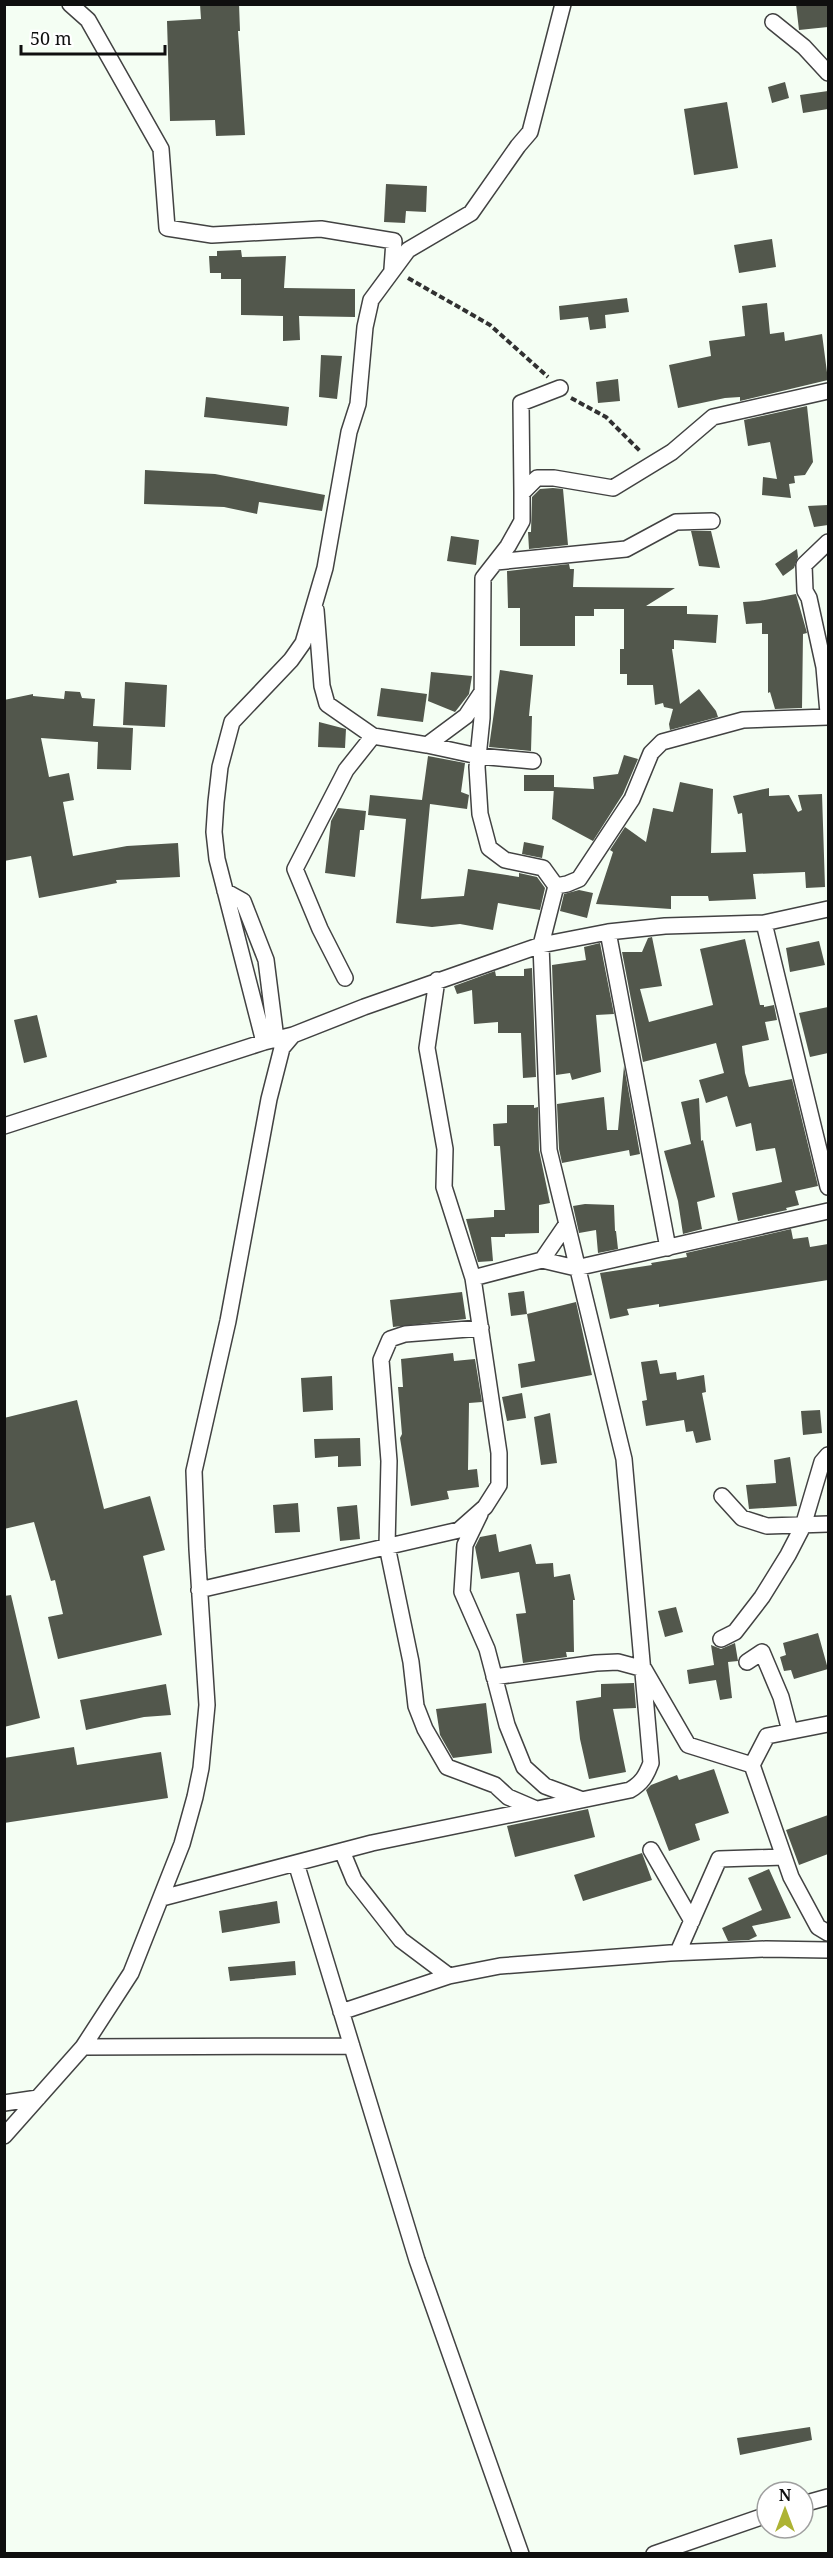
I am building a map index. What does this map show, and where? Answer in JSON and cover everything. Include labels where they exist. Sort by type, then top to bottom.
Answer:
[{"type":"street","points":[[70,4],[88,20],[161,149],[167,228],[212,235],[321,229],[394,241],[392,268]]},
{"type":"street","points":[[270,1040],[225,891],[214,832],[220,767],[232,722],[291,660],[303,643],[325,568],[349,432],[358,404],[365,327],[371,300],[408,249],[471,213],[518,146],[531,132],[563,4]]},
{"type":"street","points":[[773,22],[804,47],[828,73]]},
{"type":"street","points":[[556,886],[543,868],[505,860],[489,848],[480,814],[478,756],[482,692],[483,579],[508,546],[522,521],[521,403],[560,388]]},
{"type":"street","points":[[522,493],[537,478],[554,478],[613,488],[672,452],[713,417],[828,391]]},
{"type":"street","points":[[496,562],[626,549],[676,522],[712,521]]},
{"type":"street","points":[[556,886],[579,879],[632,799],[651,753],[662,742],[743,720],[828,715],[824,667],[809,598],[805,591],[804,564],[828,542]]},
{"type":"street","points":[[316,601],[322,686],[327,704],[373,736],[478,756],[533,761]]},
{"type":"street","points":[[427,745],[465,716],[482,692]]},
{"type":"street","points":[[345,978],[320,929],[295,869],[346,770],[373,736]]},
{"type":"street","points":[[162,1898],[342,1851],[630,1790],[641,1784],[647,1774],[651,1763],[624,1459],[576,1269],[549,1150],[541,945],[556,886]]},
{"type":"street","points":[[225,891],[243,901],[266,960],[270,1040]]},
{"type":"street","points":[[4,1126],[270,1040],[293,1035],[437,980],[541,945],[608,932],[665,926],[764,923],[828,909]]},
{"type":"street","points":[[764,923],[828,1187]]},
{"type":"street","points":[[608,932],[668,1248]]},
{"type":"street","points":[[437,980],[427,1048],[445,1149],[444,1187],[473,1278],[499,1453],[499,1485],[482,1510],[465,1545],[462,1592],[487,1648],[507,1725],[524,1767],[546,1786],[583,1800]]},
{"type":"street","points":[[4,2136],[83,2047],[131,1973],[182,1844],[201,1768],[207,1705],[199,1590],[196,1457],[228,1321],[269,1099],[282,1048],[293,1035]]},
{"type":"street","points":[[473,1278],[542,1260],[576,1269],[828,1211]]},
{"type":"street","points":[[542,1260],[566,1225]]},
{"type":"street","points":[[480,1329],[405,1334],[390,1339],[381,1360],[389,1461],[387,1546],[411,1662],[416,1706],[425,1729],[447,1767],[495,1785],[508,1797],[536,1809]]},
{"type":"street","points":[[721,1639],[735,1632],[762,1597],[803,1526],[822,1462],[828,1455]]},
{"type":"street","points":[[722,1496],[742,1518],[767,1526],[828,1524]]},
{"type":"street","points":[[199,1590],[459,1530],[482,1510]]},
{"type":"street","points":[[747,1662],[762,1652],[781,1697],[790,1731]]},
{"type":"street","points":[[494,1677],[596,1663],[618,1662],[644,1669],[688,1745],[752,1765]]},
{"type":"street","points":[[828,1724],[767,1736],[752,1765],[791,1877],[818,1927],[828,1933]]},
{"type":"street","points":[[651,1850],[692,1921]]},
{"type":"street","points":[[342,1851],[354,1880],[400,1940],[449,1976]]},
{"type":"street","points":[[678,1952],[719,1859],[784,1857]]},
{"type":"street","points":[[296,1863],[417,2260],[521,2553]]},
{"type":"street","points":[[341,2012],[449,1976],[500,1966],[678,1952],[766,1949],[828,1950]]},
{"type":"street","points":[[83,2047],[352,2046]]},
{"type":"street","points":[[4,2103],[38,2098]]},
{"type":"street","points":[[654,2553],[755,2519]]},
{"type":"path","points":[[392,268],[490,325],[571,398],[606,417],[652,464]]},
{"type":"building","points":[[200,4],[239,4],[240,31],[238,31],[245,135],[216,136],[215,120],[170,121],[167,21],[201,19]]},
{"type":"building","points":[[796,4],[828,4],[828,27],[799,30]]},
{"type":"building","points":[[785,82],[789,98],[772,103],[768,87]]},
{"type":"building","points":[[828,91],[828,109],[803,113],[800,95]]},
{"type":"building","points":[[727,102],[738,168],[694,175],[684,109]]},
{"type":"building","points":[[386,184],[427,186],[426,212],[406,211],[405,223],[384,222]]},
{"type":"building","points":[[772,239],[776,267],[739,273],[734,245]]},
{"type":"building","points":[[241,250],[242,257],[286,256],[284,288],[355,289],[355,317],[299,316],[300,340],[283,341],[283,316],[241,315],[241,279],[221,279],[221,273],[210,273],[209,256],[217,256],[217,251]]},
{"type":"building","points":[[627,298],[629,312],[605,315],[606,328],[590,330],[588,317],[560,320],[559,306]]},
{"type":"building","points":[[767,303],[770,334],[784,332],[785,341],[822,334],[828,380],[740,401],[740,397],[725,398],[678,408],[669,365],[711,356],[709,341],[745,336],[742,306]]},
{"type":"building","points":[[321,355],[342,356],[337,399],[319,397]]},
{"type":"building","points":[[618,379],[620,401],[598,403],[596,382]]},
{"type":"building","points":[[206,397],[289,407],[287,426],[204,417]]},
{"type":"building","points":[[807,406],[813,462],[805,475],[794,476],[795,483],[789,484],[791,498],[762,495],[763,477],[777,479],[770,442],[748,446],[744,420]]},
{"type":"building","points":[[145,470],[215,474],[325,495],[322,511],[259,502],[257,514],[224,507],[144,504]]},
{"type":"building","points":[[540,489],[563,489],[568,545],[529,549],[528,532],[531,532],[532,497]]},
{"type":"building","points":[[828,505],[828,525],[814,527],[808,506]]},
{"type":"building","points":[[691,531],[711,531],[720,568],[699,566]]},
{"type":"building","points":[[451,536],[479,540],[476,565],[447,561]]},
{"type":"building","points":[[797,549],[798,557],[794,568],[783,576],[775,564]]},
{"type":"building","points":[[569,564],[570,569],[574,569],[573,587],[675,588],[646,606],[687,606],[687,614],[718,615],[716,643],[674,640],[674,649],[672,649],[680,704],[699,689],[718,717],[670,730],[669,724],[673,709],[664,707],[663,703],[655,705],[653,685],[627,685],[627,674],[620,674],[620,649],[624,649],[624,609],[594,609],[594,616],[575,616],[575,646],[520,646],[520,608],[508,608],[507,571]]},
{"type":"building","points":[[796,594],[807,633],[803,634],[802,708],[775,709],[770,692],[768,693],[768,634],[762,634],[762,623],[746,624],[743,602]]},
{"type":"building","points":[[500,670],[533,675],[529,716],[532,716],[531,751],[489,747]]},
{"type":"building","points":[[431,672],[472,676],[469,694],[455,712],[428,701]]},
{"type":"building","points":[[125,682],[167,685],[165,727],[123,725]]},
{"type":"building","points":[[381,688],[427,694],[423,722],[377,716]]},
{"type":"building","points":[[65,691],[80,692],[82,698],[95,699],[93,726],[133,728],[131,770],[97,769],[98,742],[41,738],[49,777],[69,773],[74,800],[63,802],[73,856],[127,846],[178,843],[180,877],[116,880],[117,883],[39,898],[31,856],[4,861],[4,700],[33,694],[33,696],[64,699]]},
{"type":"building","points":[[319,722],[346,729],[345,748],[318,747]]},
{"type":"building","points":[[624,755],[638,759],[623,794],[593,841],[552,819],[554,787],[594,789],[593,777],[618,774]]},
{"type":"building","points":[[428,756],[465,763],[461,792],[469,795],[467,809],[430,804],[421,899],[464,896],[468,869],[519,877],[519,873],[537,877],[545,888],[540,910],[498,903],[493,930],[460,924],[432,927],[396,923],[406,819],[368,815],[370,795],[422,800]]},
{"type":"building","points":[[524,775],[554,775],[554,791],[524,791]]},
{"type":"building","points":[[680,782],[713,789],[711,853],[746,852],[742,813],[738,814],[733,796],[769,788],[769,796],[789,795],[798,812],[802,810],[798,795],[822,794],[825,887],[806,888],[805,872],[753,874],[756,899],[709,901],[708,896],[671,896],[671,909],[596,904],[613,852],[610,850],[625,827],[646,842],[653,808],[673,812]]},
{"type":"building","points":[[338,808],[366,811],[364,830],[360,830],[355,877],[325,873],[331,821]]},
{"type":"building","points":[[524,842],[544,846],[542,858],[522,854]]},
{"type":"building","points":[[579,890],[593,893],[587,918],[560,911],[564,894]]},
{"type":"building","points":[[652,937],[662,986],[640,989],[649,1022],[713,1005],[700,949],[745,939],[760,1005],[764,1007],[774,1005],[777,1020],[765,1022],[769,1040],[742,1046],[745,1073],[749,1087],[792,1079],[818,1186],[795,1191],[799,1205],[738,1221],[732,1193],[782,1182],[775,1148],[756,1151],[751,1123],[736,1127],[727,1096],[706,1103],[699,1080],[724,1073],[716,1043],[643,1062],[622,952],[642,952],[648,938]]},
{"type":"building","points":[[819,941],[825,965],[790,972],[786,948]]},
{"type":"building","points":[[600,943],[614,1014],[596,1015],[601,1072],[572,1080],[570,1073],[556,1075],[552,965],[586,960],[584,947]]},
{"type":"building","points":[[532,968],[536,1077],[523,1078],[521,1033],[498,1033],[498,1022],[474,1024],[472,990],[457,994],[454,986],[495,971],[496,976],[524,976],[524,969]]},
{"type":"building","points":[[828,1007],[828,1053],[810,1057],[799,1013]]},
{"type":"building","points":[[37,1015],[47,1057],[24,1063],[14,1020]]},
{"type":"building","points":[[624,1066],[640,1154],[630,1156],[629,1150],[562,1163],[559,1149],[557,1104],[604,1097],[607,1130],[618,1130]]},
{"type":"building","points":[[699,1098],[701,1141],[703,1140],[715,1197],[697,1202],[702,1229],[683,1234],[678,1201],[664,1151],[691,1144],[681,1102]]},
{"type":"building","points":[[507,1105],[538,1107],[539,1150],[550,1203],[539,1205],[539,1233],[505,1234],[505,1237],[491,1237],[493,1261],[478,1262],[466,1219],[494,1217],[494,1210],[505,1210],[500,1146],[494,1146],[493,1124],[507,1123]]},
{"type":"building","points":[[614,1205],[618,1249],[598,1253],[596,1230],[579,1233],[573,1206]]},
{"type":"building","points":[[791,1229],[793,1239],[808,1237],[810,1247],[828,1244],[828,1280],[659,1307],[659,1304],[627,1309],[629,1315],[610,1319],[600,1273],[687,1257],[686,1253]]},
{"type":"building","points":[[524,1291],[527,1314],[511,1316],[508,1293]]},
{"type":"building","points":[[462,1292],[466,1319],[393,1327],[390,1300]]},
{"type":"building","points":[[576,1302],[592,1375],[521,1388],[518,1364],[535,1361],[527,1314]]},
{"type":"building","points":[[453,1353],[454,1361],[475,1359],[482,1402],[469,1403],[468,1470],[477,1469],[479,1487],[447,1491],[449,1499],[411,1506],[400,1438],[402,1434],[398,1387],[403,1387],[401,1359]]},
{"type":"building","points":[[657,1360],[660,1374],[676,1372],[677,1380],[704,1375],[706,1392],[702,1393],[711,1440],[696,1443],[693,1431],[686,1432],[684,1420],[646,1426],[642,1401],[647,1400],[641,1362]]},
{"type":"building","points":[[332,1376],[333,1410],[303,1412],[301,1378]]},
{"type":"building","points":[[522,1393],[526,1418],[507,1421],[502,1397]]},
{"type":"building","points":[[77,1400],[104,1509],[150,1496],[165,1550],[143,1556],[162,1635],[58,1659],[48,1617],[63,1614],[55,1580],[51,1581],[34,1522],[4,1529],[4,1418]]},
{"type":"building","points":[[820,1410],[822,1433],[803,1435],[801,1411]]},
{"type":"building","points":[[550,1413],[557,1463],[541,1465],[534,1417]]},
{"type":"building","points":[[360,1438],[361,1466],[338,1467],[338,1456],[315,1458],[314,1439]]},
{"type":"building","points":[[790,1457],[797,1506],[749,1509],[746,1485],[776,1483],[774,1460]]},
{"type":"building","points":[[298,1503],[300,1532],[275,1533],[273,1505]]},
{"type":"building","points":[[357,1505],[360,1539],[340,1541],[337,1507]]},
{"type":"building","points":[[496,1534],[499,1552],[531,1544],[536,1564],[553,1563],[554,1577],[570,1574],[575,1600],[573,1600],[574,1652],[566,1652],[567,1657],[523,1663],[516,1614],[526,1613],[519,1572],[481,1579],[475,1547],[480,1537]]},
{"type":"building","points":[[11,1595],[40,1718],[4,1727],[4,1596]]},
{"type":"building","points":[[676,1607],[683,1632],[665,1637],[658,1611]]},
{"type":"building","points":[[818,1633],[828,1669],[794,1679],[791,1670],[784,1671],[780,1657],[786,1655],[783,1643]]},
{"type":"building","points":[[735,1643],[738,1661],[728,1662],[732,1698],[720,1700],[716,1680],[689,1684],[687,1670],[714,1665],[711,1645],[721,1649]]},
{"type":"building","points":[[634,1683],[636,1708],[613,1709],[626,1772],[589,1779],[580,1739],[576,1701],[601,1697],[601,1684]]},
{"type":"building","points":[[166,1684],[171,1715],[144,1717],[86,1730],[80,1700]]},
{"type":"building","points":[[486,1703],[492,1753],[453,1758],[440,1735],[436,1709]]},
{"type":"building","points":[[74,1747],[77,1765],[161,1752],[168,1798],[4,1823],[4,1758]]},
{"type":"building","points":[[714,1769],[729,1813],[695,1824],[700,1840],[669,1851],[646,1790],[651,1785],[677,1775],[679,1780]]},
{"type":"building","points":[[588,1809],[595,1837],[515,1857],[507,1826]]},
{"type":"building","points":[[828,1815],[828,1854],[799,1865],[786,1830]]},
{"type":"building","points":[[642,1853],[652,1880],[583,1901],[574,1875]]},
{"type":"building","points":[[769,1869],[791,1918],[752,1926],[757,1936],[749,1940],[728,1941],[722,1928],[762,1910],[748,1878]]},
{"type":"building","points":[[277,1901],[280,1923],[222,1933],[219,1911]]},
{"type":"building","points":[[295,1961],[296,1975],[230,1981],[228,1967]]},
{"type":"building","points":[[810,2427],[812,2440],[740,2455],[737,2438]]}]
